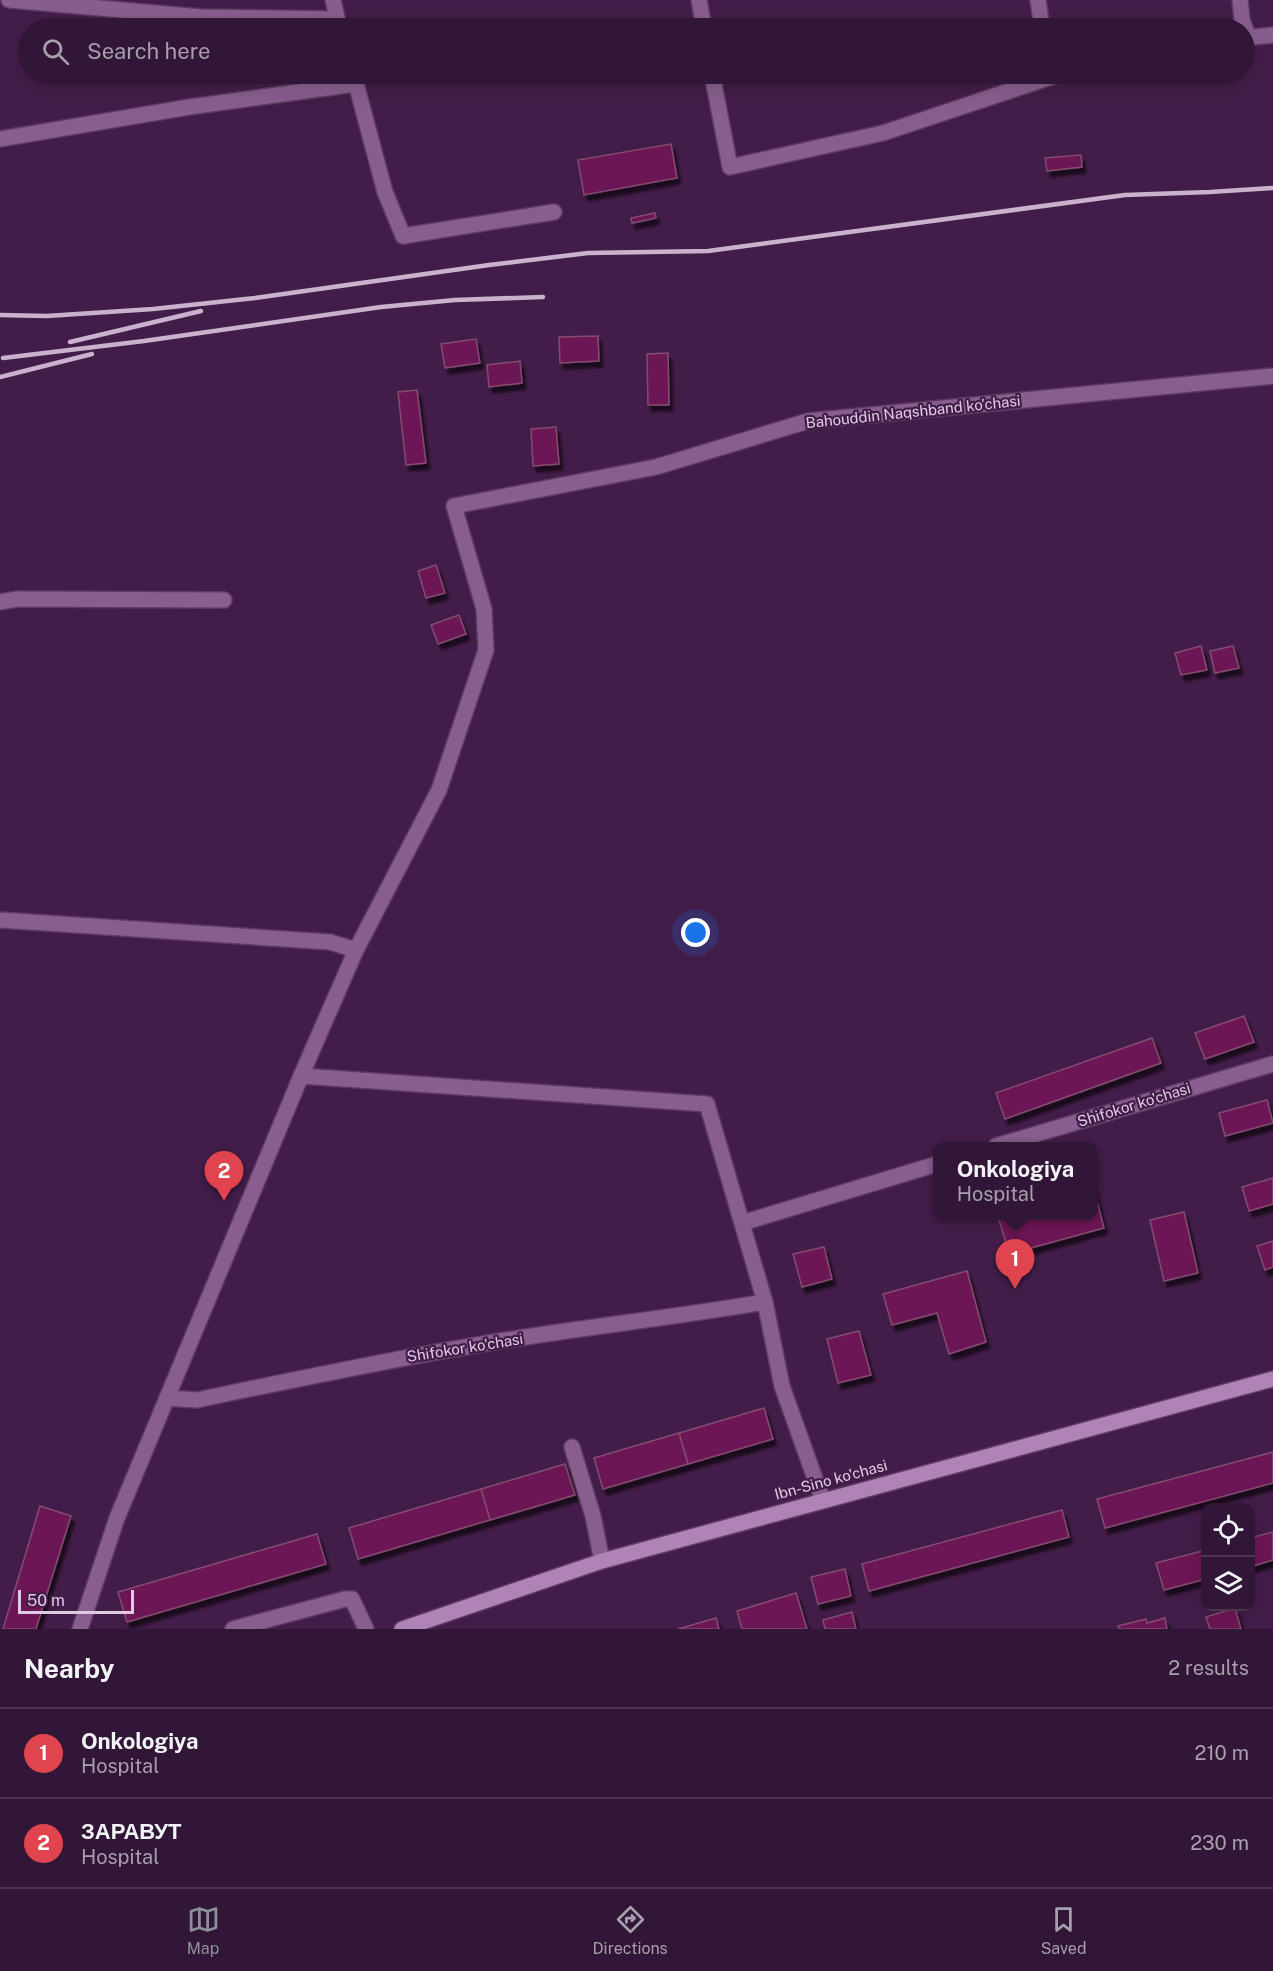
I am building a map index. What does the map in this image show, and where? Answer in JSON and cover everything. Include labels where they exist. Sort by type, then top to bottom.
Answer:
[{"type":"main road","name":"Ibn-Sino ko'chasi","points":[[410,1627],[602,1561],[1273,1379]]},
{"type":"street","points":[[9,0],[221,18]]},
{"type":"street","points":[[333,0],[338,18]]},
{"type":"street","points":[[699,0],[702,18]]},
{"type":"street","points":[[1038,0],[1041,18]]},
{"type":"street","points":[[1240,0],[1242,18]]},
{"type":"street","points":[[1255,37],[1273,34]]},
{"type":"street","points":[[0,139],[325,84]]},
{"type":"street","points":[[356,84],[385,192],[403,236],[554,212]]},
{"type":"street","points":[[714,84],[730,167],[883,133],[1027,84]]},
{"type":"street","name":"Bahouddin Naqshband ko'chasi","points":[[356,951],[439,789],[486,650],[484,609],[454,506],[656,467],[808,421],[1273,376]]},
{"type":"street","points":[[0,602],[17,599],[224,600]]},
{"type":"street","points":[[0,920],[330,942],[356,951],[301,1076],[117,1518],[80,1629]]},
{"type":"street","name":"Shifokor ko'chasi","points":[[1010,1142],[1273,1064]]},
{"type":"street","points":[[301,1076],[707,1104],[765,1302],[782,1386],[823,1501]]},
{"type":"street","points":[[742,1223],[933,1165]]},
{"type":"street","name":"Shifokor ko'chasi","points":[[167,1398],[197,1400],[484,1343],[765,1302]]},
{"type":"street","points":[[572,1447],[593,1515],[602,1561]]},
{"type":"street","points":[[233,1629],[345,1599],[352,1599],[356,1604],[366,1629]]},
{"type":"building","points":[[671,144],[677,178],[584,195],[578,160]]},
{"type":"building","points":[[1081,155],[1082,167],[1047,171],[1045,158]]},
{"type":"building","points":[[655,213],[656,218],[632,223],[631,218]]},
{"type":"building","points":[[598,336],[599,361],[560,363],[559,337]]},
{"type":"building","points":[[476,339],[480,363],[445,368],[441,344]]},
{"type":"building","points":[[668,353],[669,405],[648,405],[647,354]]},
{"type":"building","points":[[520,361],[522,383],[489,387],[487,365]]},
{"type":"building","points":[[417,390],[426,463],[406,465],[398,392]]},
{"type":"building","points":[[556,427],[559,464],[533,466],[531,429]]},
{"type":"building","points":[[436,565],[445,593],[426,598],[418,571]]},
{"type":"building","points":[[459,615],[466,634],[438,644],[431,625]]},
{"type":"building","points":[[1201,646],[1207,670],[1181,675],[1175,653]]},
{"type":"building","points":[[1233,646],[1239,668],[1215,673],[1210,651]]},
{"type":"building","points":[[1244,1016],[1254,1042],[1205,1059],[1195,1033]]},
{"type":"building","points":[[1152,1038],[1161,1063],[1005,1119],[996,1093]]},
{"type":"building","points":[[1267,1100],[1273,1123],[1225,1136],[1219,1113]]},
{"type":"building","points":[[1273,1178],[1273,1204],[1249,1211],[1242,1187]]},
{"type":"building","points":[[1098,1205],[1104,1228],[1009,1254],[999,1220],[1098,1220]]},
{"type":"building","points":[[1184,1212],[1198,1273],[1164,1281],[1150,1220]]},
{"type":"building","points":[[1273,1241],[1273,1267],[1265,1270],[1257,1246]]},
{"type":"building","points":[[824,1247],[832,1279],[802,1287],[793,1254]]},
{"type":"building","points":[[967,1271],[986,1342],[949,1354],[937,1313],[892,1325],[883,1294]]},
{"type":"building","points":[[859,1331],[871,1375],[838,1383],[827,1339]]},
{"type":"building","points":[[764,1408],[773,1439],[688,1464],[679,1433]]},
{"type":"building","points":[[679,1433],[688,1464],[603,1489],[594,1458]]},
{"type":"building","points":[[1273,1452],[1273,1483],[1105,1528],[1097,1499]]},
{"type":"building","points":[[565,1464],[575,1495],[490,1520],[481,1489]]},
{"type":"building","points":[[481,1489],[490,1520],[358,1559],[349,1528]]},
{"type":"building","points":[[40,1506],[71,1516],[36,1629],[3,1629]]},
{"type":"building","points":[[1062,1510],[1069,1537],[869,1591],[862,1564]]},
{"type":"building","points":[[1273,1532],[1273,1560],[1255,1565],[1255,1537]]},
{"type":"building","points":[[317,1534],[326,1564],[127,1622],[118,1592]]},
{"type":"building","points":[[1201,1551],[1201,1580],[1164,1590],[1156,1563]]},
{"type":"building","points":[[845,1569],[851,1596],[818,1604],[811,1577]]},
{"type":"building","points":[[796,1593],[807,1629],[742,1629],[737,1611]]},
{"type":"building","points":[[1225,1611],[1236,1611],[1241,1629],[1210,1629],[1206,1617]]},
{"type":"building","points":[[852,1612],[856,1629],[825,1629],[823,1620]]},
{"type":"building","points":[[716,1618],[719,1629],[678,1629]]},
{"type":"building","points":[[1165,1618],[1167,1629],[1119,1629],[1118,1626],[1146,1619],[1147,1623]]},
{"type":"railway","points":[[0,315],[47,316],[153,309],[255,298],[588,253],[708,251],[1125,195],[1273,188]]},
{"type":"railway","points":[[3,358],[144,341],[381,307],[455,300],[543,297]]},
{"type":"railway","points":[[70,342],[201,311]]},
{"type":"railway","points":[[0,377],[92,354]]},
{"type":"place","name":"ЗАРАВУТ","points":[[224,1201]]},
{"type":"place","name":"Onkologiya","points":[[1015,1289]]}]
